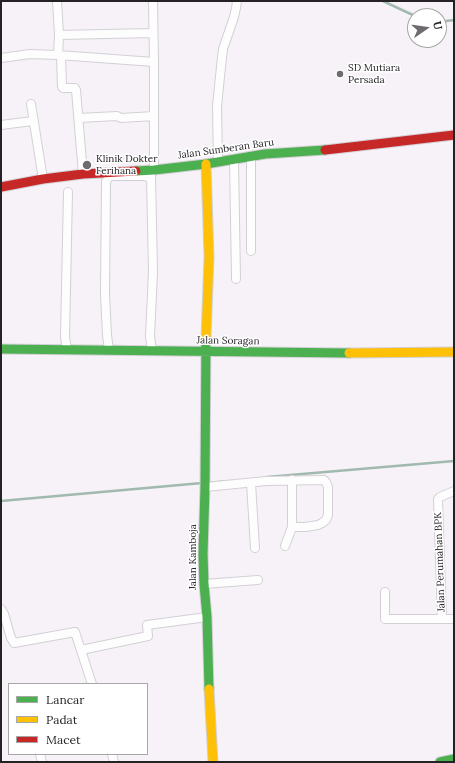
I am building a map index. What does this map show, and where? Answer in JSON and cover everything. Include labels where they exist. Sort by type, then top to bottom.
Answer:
[{"type":"street","points":[[57,1],[62,87],[75,88],[76,90],[83,174]]},
{"type":"street","points":[[152,351],[150,336],[153,272],[153,1]]},
{"type":"street","points":[[218,162],[217,106],[220,67],[223,49],[234,17],[237,1]]},
{"type":"street","points":[[59,35],[153,33]]},
{"type":"street","points":[[1,58],[30,54],[154,62]]},
{"type":"street","points":[[31,104],[43,179]]},
{"type":"street","points":[[79,118],[154,116]]},
{"type":"street","points":[[1,125],[33,121]]},
{"type":"street","name":"Jalan Sumberan Baru","points":[[1,186],[83,174],[152,173],[265,154],[326,150],[454,135]]},
{"type":"street","points":[[251,157],[251,251]]},
{"type":"street","points":[[234,159],[236,279]]},
{"type":"street","name":"Jalan Kamboja","points":[[206,164],[209,257],[205,351],[205,486],[203,554],[213,762]]},
{"type":"street","points":[[109,350],[105,294],[106,182],[111,176],[145,176],[152,173]]},
{"type":"street","points":[[67,350],[68,192]]},
{"type":"street","name":"Jalan Soragan","points":[[1,349],[335,353],[454,352]]},
{"type":"street","points":[[205,486],[266,481],[322,479],[325,481],[328,487],[328,515],[325,521],[318,525],[292,527]]},
{"type":"street","points":[[286,546],[292,527],[292,480]]},
{"type":"street","points":[[251,483],[255,548]]},
{"type":"street","name":"Jalan Perumahan BPK","points":[[442,619],[438,499],[454,491]]},
{"type":"street","points":[[204,584],[258,580]]},
{"type":"street","name":"Jalan Perumahan BPK","points":[[385,592],[385,619],[454,619]]},
{"type":"street","points":[[1,610],[4,614],[11,638],[14,643],[75,632],[92,683]]},
{"type":"street","points":[[81,650],[148,636],[147,625],[207,617]]},
{"type":"street","points":[[440,762],[454,759]]},
{"type":"waterway","points":[[383,1],[407,12]]},
{"type":"waterway","points":[[447,21],[454,20]]},
{"type":"waterway","points":[[267,477],[454,461]]},
{"type":"waterway","points":[[207,483],[230,481]]},
{"type":"waterway","points":[[1,501],[202,483]]},
{"type":"traffic: fast","points":[[136,171],[206,164],[265,154],[325,150]]},
{"type":"traffic: fast","points":[[206,338],[203,554],[209,689]]},
{"type":"traffic: fast","points":[[1,349],[349,353]]},
{"type":"traffic: fast","points":[[440,762],[454,759]]},
{"type":"traffic: slow","points":[[206,164],[209,257],[206,338]]},
{"type":"traffic: slow","points":[[349,353],[454,352]]},
{"type":"traffic: slow","points":[[209,689],[213,762]]},
{"type":"traffic: jam","points":[[325,150],[454,135]]},
{"type":"traffic: jam","points":[[1,187],[43,179],[83,174],[136,171]]},
{"type":"place","name":"SD Mutiara Persada","points":[[340,74]]},
{"type":"place","name":"Klinik Dokter Ferihana","points":[[87,165]]}]
